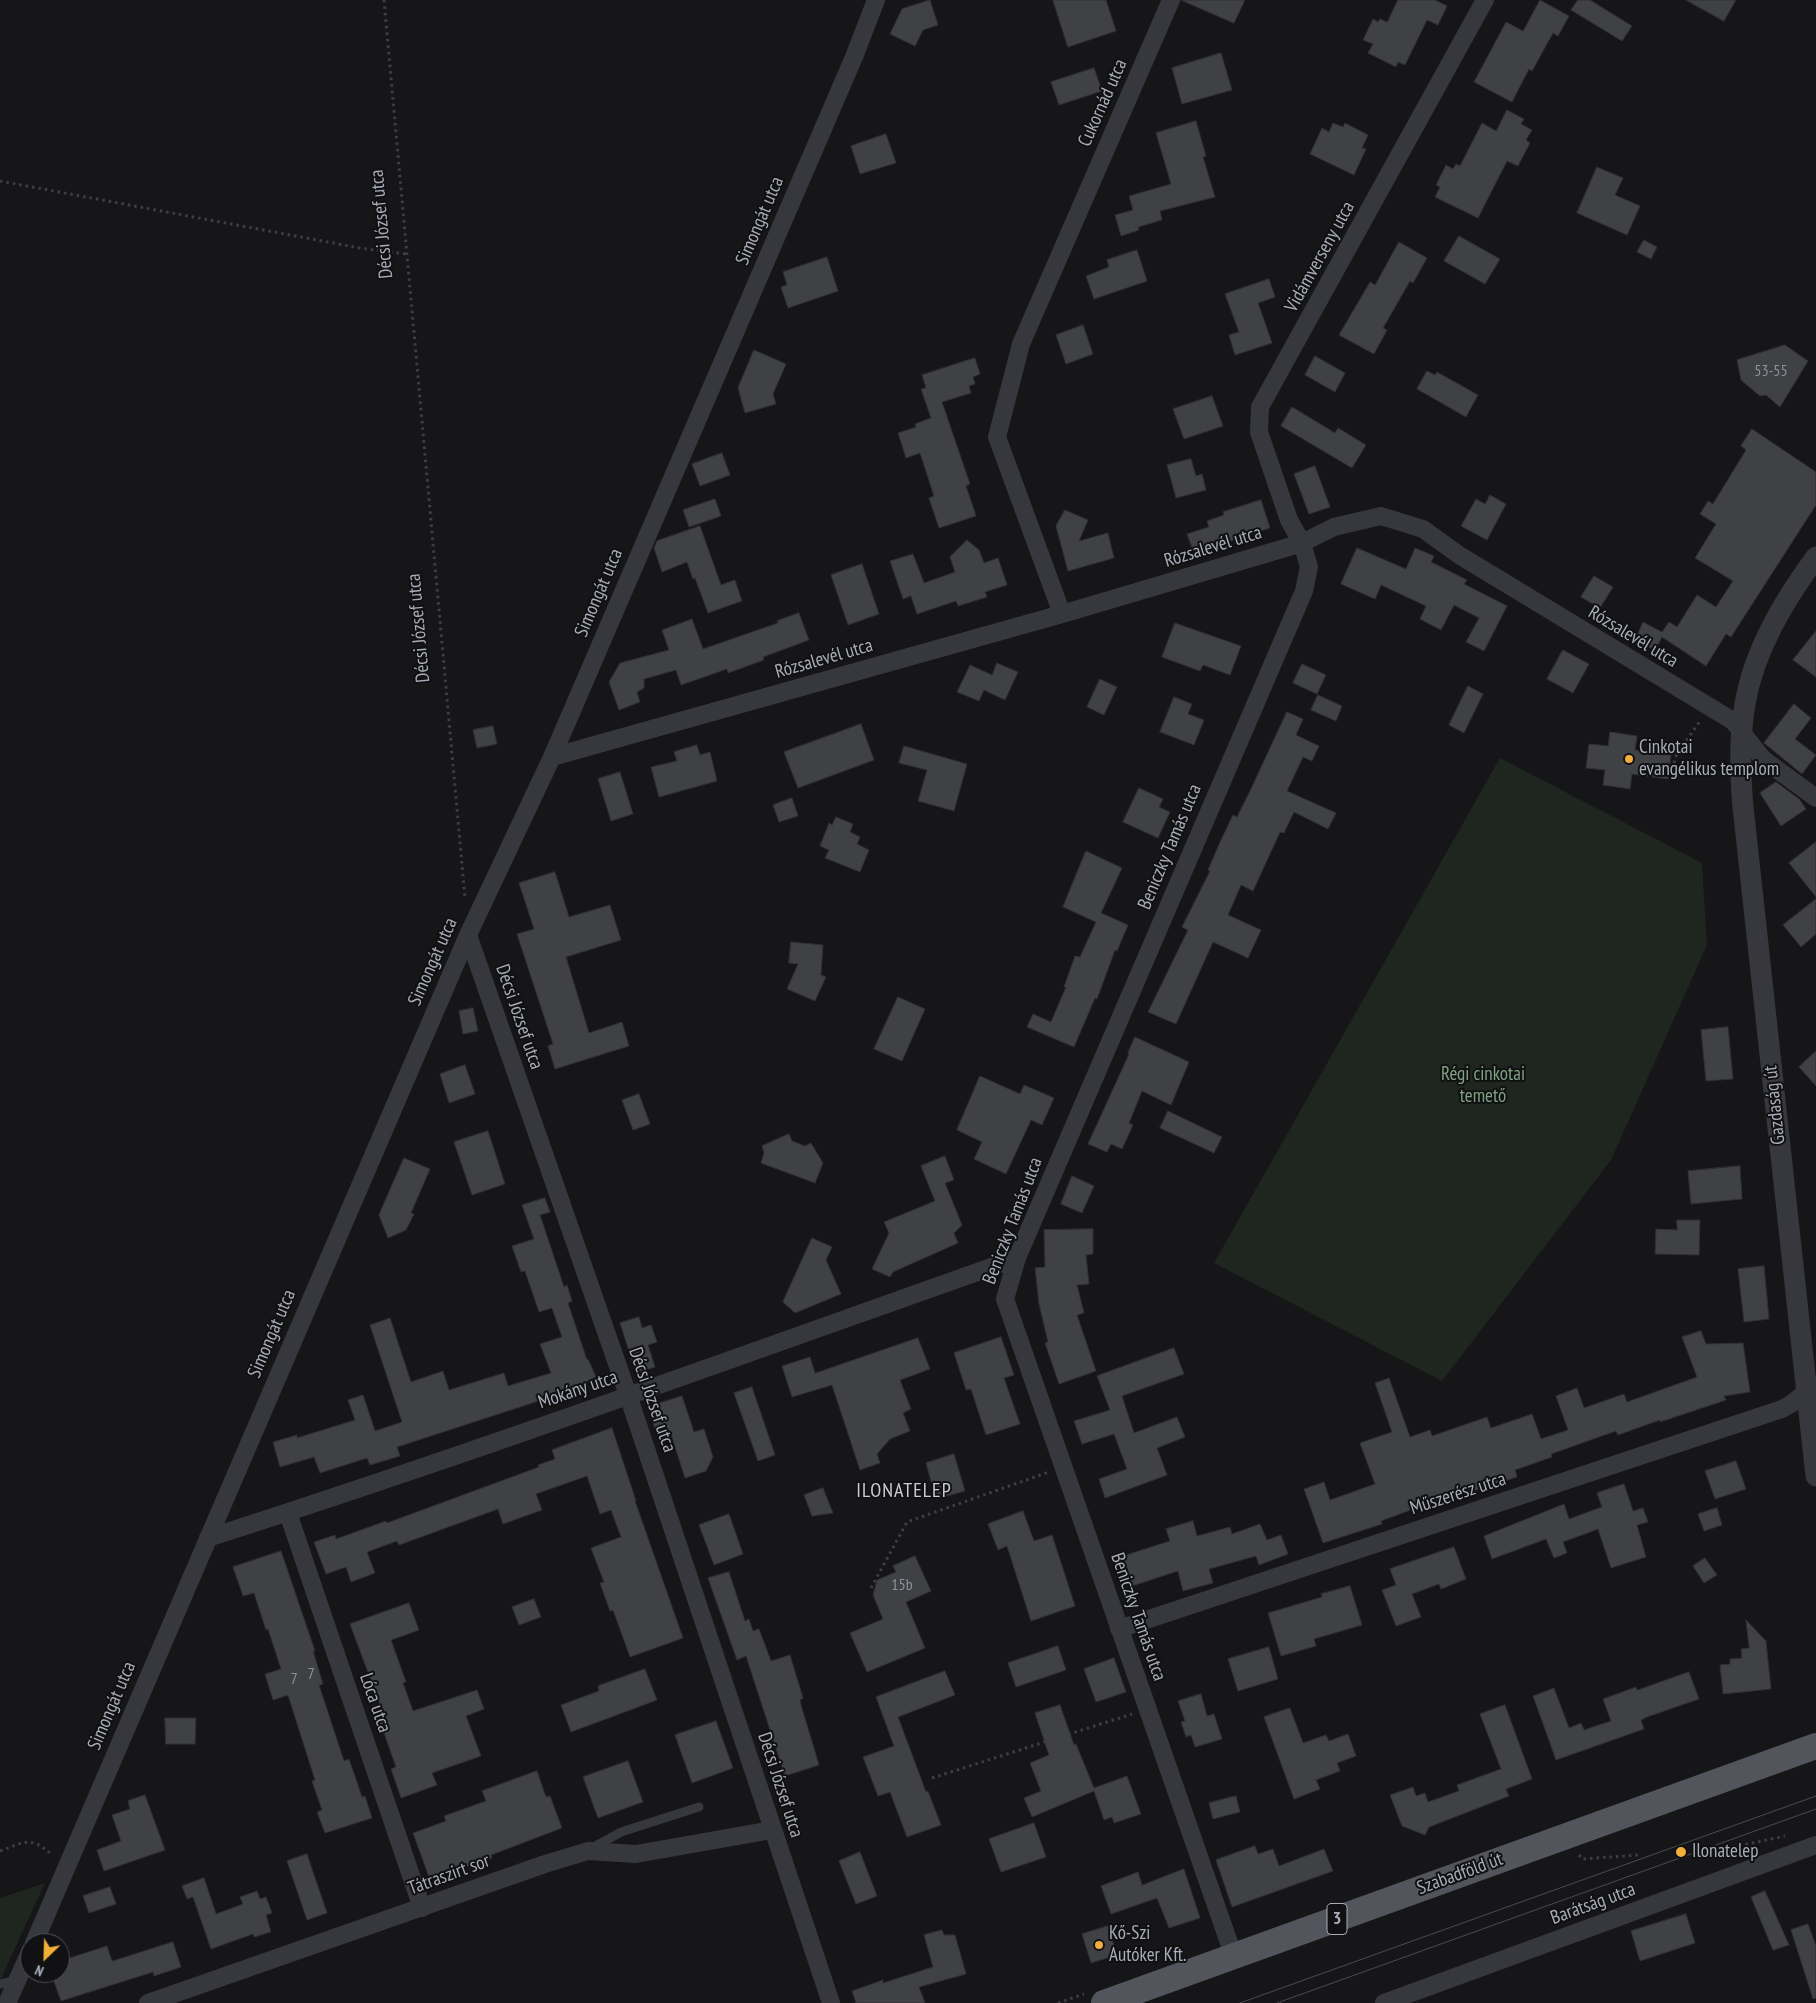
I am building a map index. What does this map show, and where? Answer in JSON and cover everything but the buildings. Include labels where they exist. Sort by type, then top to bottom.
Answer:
[{"type":"main road","name":"Szabadföld út","points":[[1104,2003],[1234,1958],[1816,1746]]},
{"type":"street","name":"Simongát utca","points":[[38,1933],[468,935],[552,757],[854,57],[876,0]]},
{"type":"street","name":"Cukornád utca","points":[[1062,614],[997,437],[1021,344],[1171,0]]},
{"type":"street","name":"Vidámverseny utca","points":[[1302,543],[1289,520],[1259,432],[1260,407],[1485,0]]},
{"type":"street","name":"Rózsalevél utca","points":[[552,757],[1062,614],[1302,543],[1334,527],[1381,516],[1423,529],[1459,555],[1732,721],[1763,759],[1816,798]]},
{"type":"street","name":"Beniczky Tamás utca","points":[[1234,1958],[1005,1299],[1017,1258],[1304,591],[1309,567],[1302,543]]},
{"type":"street","name":"Gazdaság út","points":[[1816,557],[1780,611],[1755,666],[1745,703],[1740,774],[1742,807],[1812,1388],[1816,1476]]},
{"type":"street","name":"Décsi József utca","points":[[468,935],[628,1395],[772,1830],[832,2003]]},
{"type":"street","name":"Mokány utca","points":[[208,1538],[288,1513],[1017,1258]]},
{"type":"street","name":"Műszerész utca","points":[[1119,1629],[1782,1409],[1812,1388]]},
{"type":"street","name":"Lóca utca","points":[[288,1513],[422,1908]]},
{"type":"street","name":"Tátraszirt sor","points":[[148,2003],[544,1864],[588,1851],[636,1854],[772,1830]]},
{"type":"street","name":"Barátság utca","points":[[1384,2003],[1816,1845]]},
{"type":"street","points":[[7,2003],[8,1982],[20,1966]]},
{"type":"lane","points":[[588,1851],[621,1832],[699,1807]]},
{"type":"path","name":"Décsi József utca","points":[[384,0],[468,935]]},
{"type":"path","points":[[0,181],[360,248],[406,254]]},
{"type":"path","points":[[1674,763],[1676,756],[1700,721]]},
{"type":"path","points":[[871,1588],[907,1522],[1063,1467]]},
{"type":"path","points":[[932,1778],[1147,1709]]},
{"type":"path","points":[[1720,1850],[1787,1835]]},
{"type":"path","points":[[0,1851],[29,1841],[38,1844],[65,1868]]},
{"type":"path","points":[[1576,1850],[1582,1859],[1639,1855]]},
{"type":"green space","name":"Régi cinkotai temető","points":[[1500,758],[1702,863],[1707,945],[1611,1160],[1442,1381],[1214,1263]]},
{"type":"green space","points":[[45,1883],[22,1933],[20,1933],[20,1937],[0,1981],[0,1898]]},
{"type":"tram line","points":[[1240,2003],[1816,1796]]},
{"type":"tram line","points":[[1277,2003],[1816,1809]]},
{"type":"place","name":"Cinkotai evangélikus templom","points":[[1629,759]]},
{"type":"place","name":"Ilonatelep","points":[[1681,1852]]},
{"type":"place","name":"Kő-Szi Autóker Kft.","points":[[1099,1945]]},
{"type":"district","name":"ILONATELEP","points":[[904,1491]]}]
